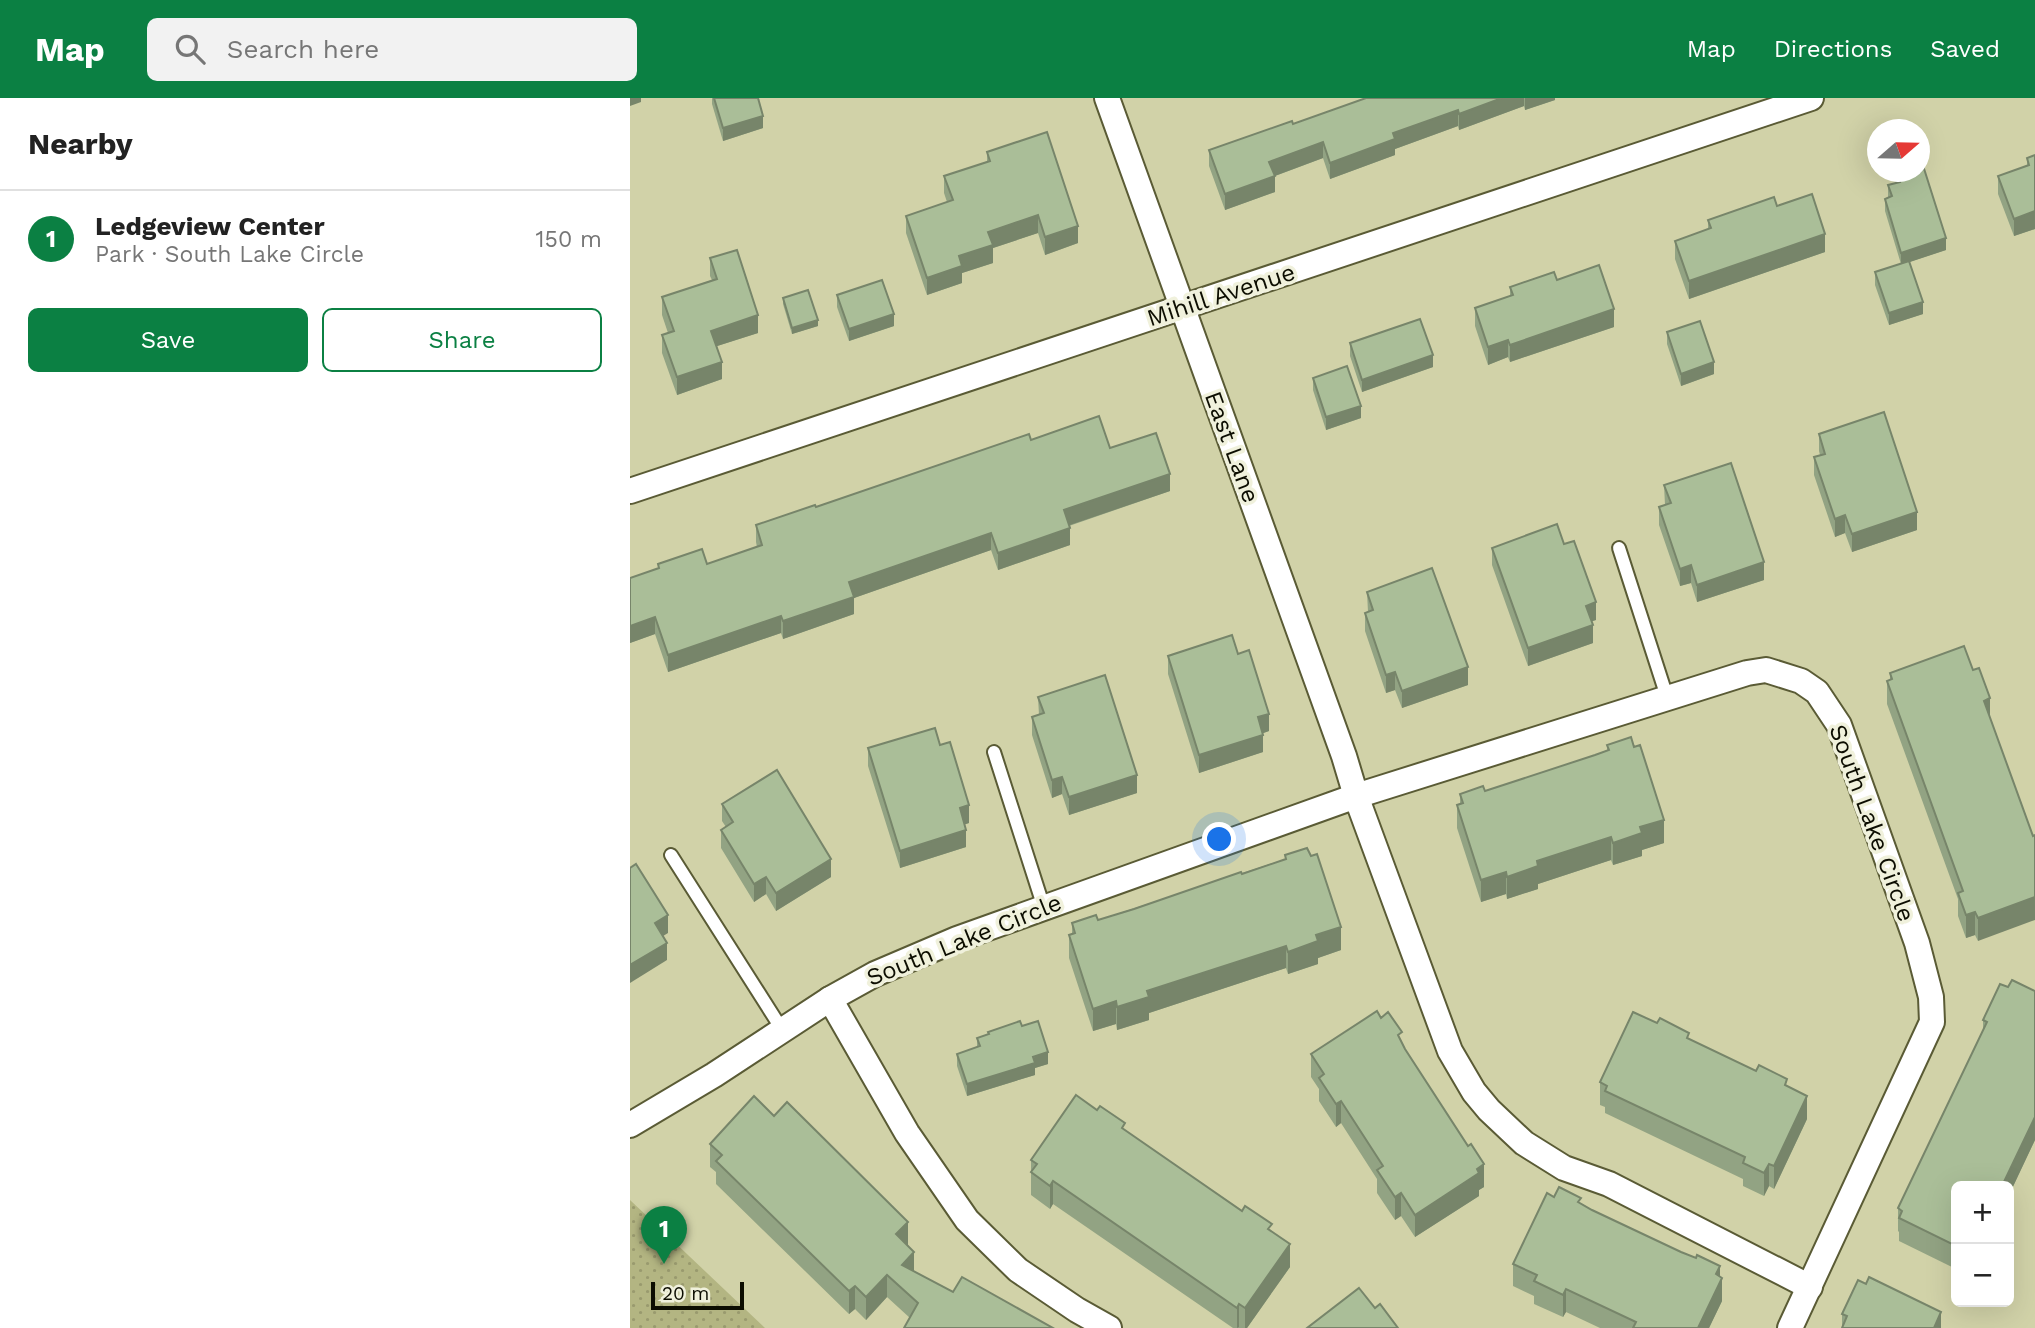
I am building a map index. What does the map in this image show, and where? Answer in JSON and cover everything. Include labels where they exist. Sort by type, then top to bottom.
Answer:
[{"type":"street","name":"East Lane","points":[[1107,98],[1344,756],[1356,796]]},
{"type":"street","name":"Mihill Avenue","points":[[630,491],[1811,98]]},
{"type":"street","name":"South Lake Circle","points":[[630,1125],[854,984],[957,939],[1356,796],[1727,678],[1766,670],[1801,681],[1817,692],[1839,725],[1926,973],[1932,1022],[1790,1328]]},
{"type":"street","points":[[1356,796],[1450,1051],[1474,1092],[1489,1110],[1524,1143],[1564,1168],[1609,1184],[1810,1287]]},
{"type":"street","points":[[830,999],[907,1133],[967,1220],[1018,1270],[1109,1328]]},
{"type":"lane","points":[[1619,548],[1667,697]]},
{"type":"lane","points":[[994,752],[1044,908]]},
{"type":"lane","points":[[671,855],[783,1031]]},
{"type":"green space","points":[[630,1200],[765,1328],[630,1328]]},
{"type":"building","points":[[714,98],[758,98],[763,116],[723,128]]},
{"type":"building","points":[[1366,98],[1502,98],[1393,133],[1395,139],[1330,163],[1323,142],[1269,162],[1275,176],[1225,194],[1209,150]]},
{"type":"building","points":[[1047,132],[1078,226],[1045,237],[1038,215],[988,232],[993,245],[959,256],[962,266],[927,278],[906,216],[953,200],[944,176],[990,161],[987,152]]},
{"type":"building","points":[[2035,155],[2035,211],[2014,219],[1998,176],[2029,165],[2027,158]]},
{"type":"building","points":[[1928,182],[1946,238],[1901,253],[1885,199],[1892,196],[1888,185]]},
{"type":"building","points":[[1812,194],[1825,234],[1689,281],[1675,241],[1711,228],[1708,220],[1774,197],[1777,206]]},
{"type":"building","points":[[737,250],[758,315],[711,331],[722,362],[677,377],[662,335],[674,331],[662,297],[717,279],[710,258]]},
{"type":"building","points":[[1909,261],[1923,302],[1889,313],[1875,272]]},
{"type":"building","points":[[1599,265],[1614,309],[1510,345],[1508,340],[1488,347],[1475,308],[1513,295],[1510,287],[1554,272],[1557,280]]},
{"type":"building","points":[[882,280],[894,314],[849,329],[837,295]]},
{"type":"building","points":[[808,290],[818,320],[792,328],[783,298]]},
{"type":"building","points":[[1420,319],[1433,355],[1362,380],[1350,343]]},
{"type":"building","points":[[1700,321],[1714,362],[1681,374],[1667,332]]},
{"type":"building","points":[[1347,366],[1361,406],[1326,417],[1313,378]]},
{"type":"building","points":[[1884,412],[1917,512],[1852,534],[1845,515],[1835,519],[1814,457],[1825,454],[1819,434]]},
{"type":"building","points":[[1099,416],[1110,448],[1156,433],[1170,474],[1064,510],[1070,528],[998,553],[991,533],[849,582],[854,597],[783,621],[781,616],[668,655],[655,617],[630,626],[630,578],[659,568],[658,564],[702,549],[707,564],[762,545],[756,525],[1029,434],[1031,440]]},
{"type":"building","points":[[1731,463],[1764,562],[1697,585],[1691,565],[1680,569],[1659,507],[1671,503],[1664,485]]},
{"type":"building","points":[[1557,524],[1564,544],[1574,541],[1596,602],[1586,606],[1593,625],[1528,648],[1492,548]]},
{"type":"building","points":[[1432,568],[1468,667],[1402,691],[1395,672],[1386,675],[1365,613],[1373,610],[1367,592]]},
{"type":"building","points":[[1232,635],[1238,654],[1249,650],[1269,714],[1258,717],[1263,735],[1199,755],[1168,656]]},
{"type":"building","points":[[1964,646],[1973,670],[1979,668],[1990,698],[1984,701],[2033,836],[2035,835],[2035,897],[1978,918],[1975,912],[1966,915],[1958,893],[1963,891],[1887,681],[1892,679],[1890,673]]},
{"type":"building","points":[[1105,675],[1137,775],[1069,797],[1062,777],[1052,780],[1032,717],[1044,713],[1038,697]]},
{"type":"building","points":[[935,728],[940,745],[950,742],[969,805],[960,808],[966,830],[900,851],[868,748]]},
{"type":"building","points":[[1631,737],[1634,747],[1640,745],[1664,820],[1640,827],[1642,833],[1613,843],[1611,837],[1537,861],[1538,866],[1507,877],[1506,872],[1481,880],[1457,805],[1463,803],[1460,794],[1483,786],[1485,791],[1595,755],[1609,750],[1607,745]]},
{"type":"building","points":[[777,770],[831,859],[776,893],[766,877],[754,884],[721,830],[733,822],[722,804]]},
{"type":"building","points":[[1307,848],[1311,856],[1317,854],[1341,927],[1316,935],[1318,941],[1288,952],[1286,946],[1147,991],[1149,997],[1117,1007],[1116,1001],[1093,1009],[1069,935],[1075,933],[1072,923],[1096,915],[1098,920],[1134,909],[1286,859],[1285,855]]},
{"type":"building","points":[[636,864],[668,915],[655,923],[667,943],[630,965],[630,868]]},
{"type":"building","points":[[2012,980],[2035,991],[2035,1117],[2004,1181],[1951,1181],[1951,1244],[1899,1218],[1902,1211],[1898,1208],[1987,1022],[1983,1020],[2000,984],[2008,987]]},
{"type":"building","points":[[1377,1011],[1381,1018],[1388,1012],[1402,1032],[1398,1035],[1405,1049],[1468,1146],[1471,1144],[1484,1164],[1477,1169],[1479,1173],[1415,1215],[1401,1193],[1395,1197],[1377,1170],[1383,1166],[1341,1101],[1336,1104],[1319,1078],[1324,1074],[1311,1054]]},
{"type":"building","points":[[1633,1012],[1657,1023],[1660,1018],[1689,1033],[1687,1038],[1756,1071],[1759,1065],[1787,1079],[1785,1085],[1807,1096],[1774,1166],[1769,1164],[1764,1173],[1743,1163],[1745,1157],[1605,1091],[1607,1086],[1600,1082]]},
{"type":"building","points":[[1020,1021],[1022,1026],[1038,1021],[1048,1052],[1033,1057],[1035,1063],[967,1084],[957,1054],[980,1046],[977,1038],[989,1034],[988,1032]]},
{"type":"building","points":[[1076,1095],[1097,1110],[1100,1106],[1125,1123],[1122,1128],[1242,1211],[1245,1206],[1272,1224],[1268,1229],[1290,1244],[1245,1308],[1239,1304],[1237,1308],[1053,1181],[1050,1186],[1031,1172],[1037,1164],[1031,1160]]},
{"type":"building","points":[[754,1096],[774,1116],[787,1102],[908,1222],[896,1234],[914,1252],[902,1265],[953,1292],[962,1277],[1053,1328],[904,1328],[918,1303],[887,1275],[866,1297],[855,1286],[849,1291],[716,1161],[722,1155],[710,1144]]},
{"type":"building","points":[[1559,1187],[1581,1198],[1578,1202],[1592,1210],[1681,1252],[1696,1258],[1697,1255],[1720,1266],[1716,1274],[1722,1278],[1698,1328],[1633,1328],[1636,1322],[1566,1289],[1563,1295],[1534,1281],[1537,1275],[1513,1264],[1547,1193],[1554,1197]]},
{"type":"building","points":[[1869,1277],[1941,1312],[1934,1328],[1842,1328],[1847,1316],[1842,1314],[1858,1280],[1866,1284]]},
{"type":"building","points":[[1359,1288],[1375,1308],[1380,1304],[1398,1328],[1307,1328]]},
{"type":"place","name":"Ledgeview Center","points":[[664,1264]]}]
